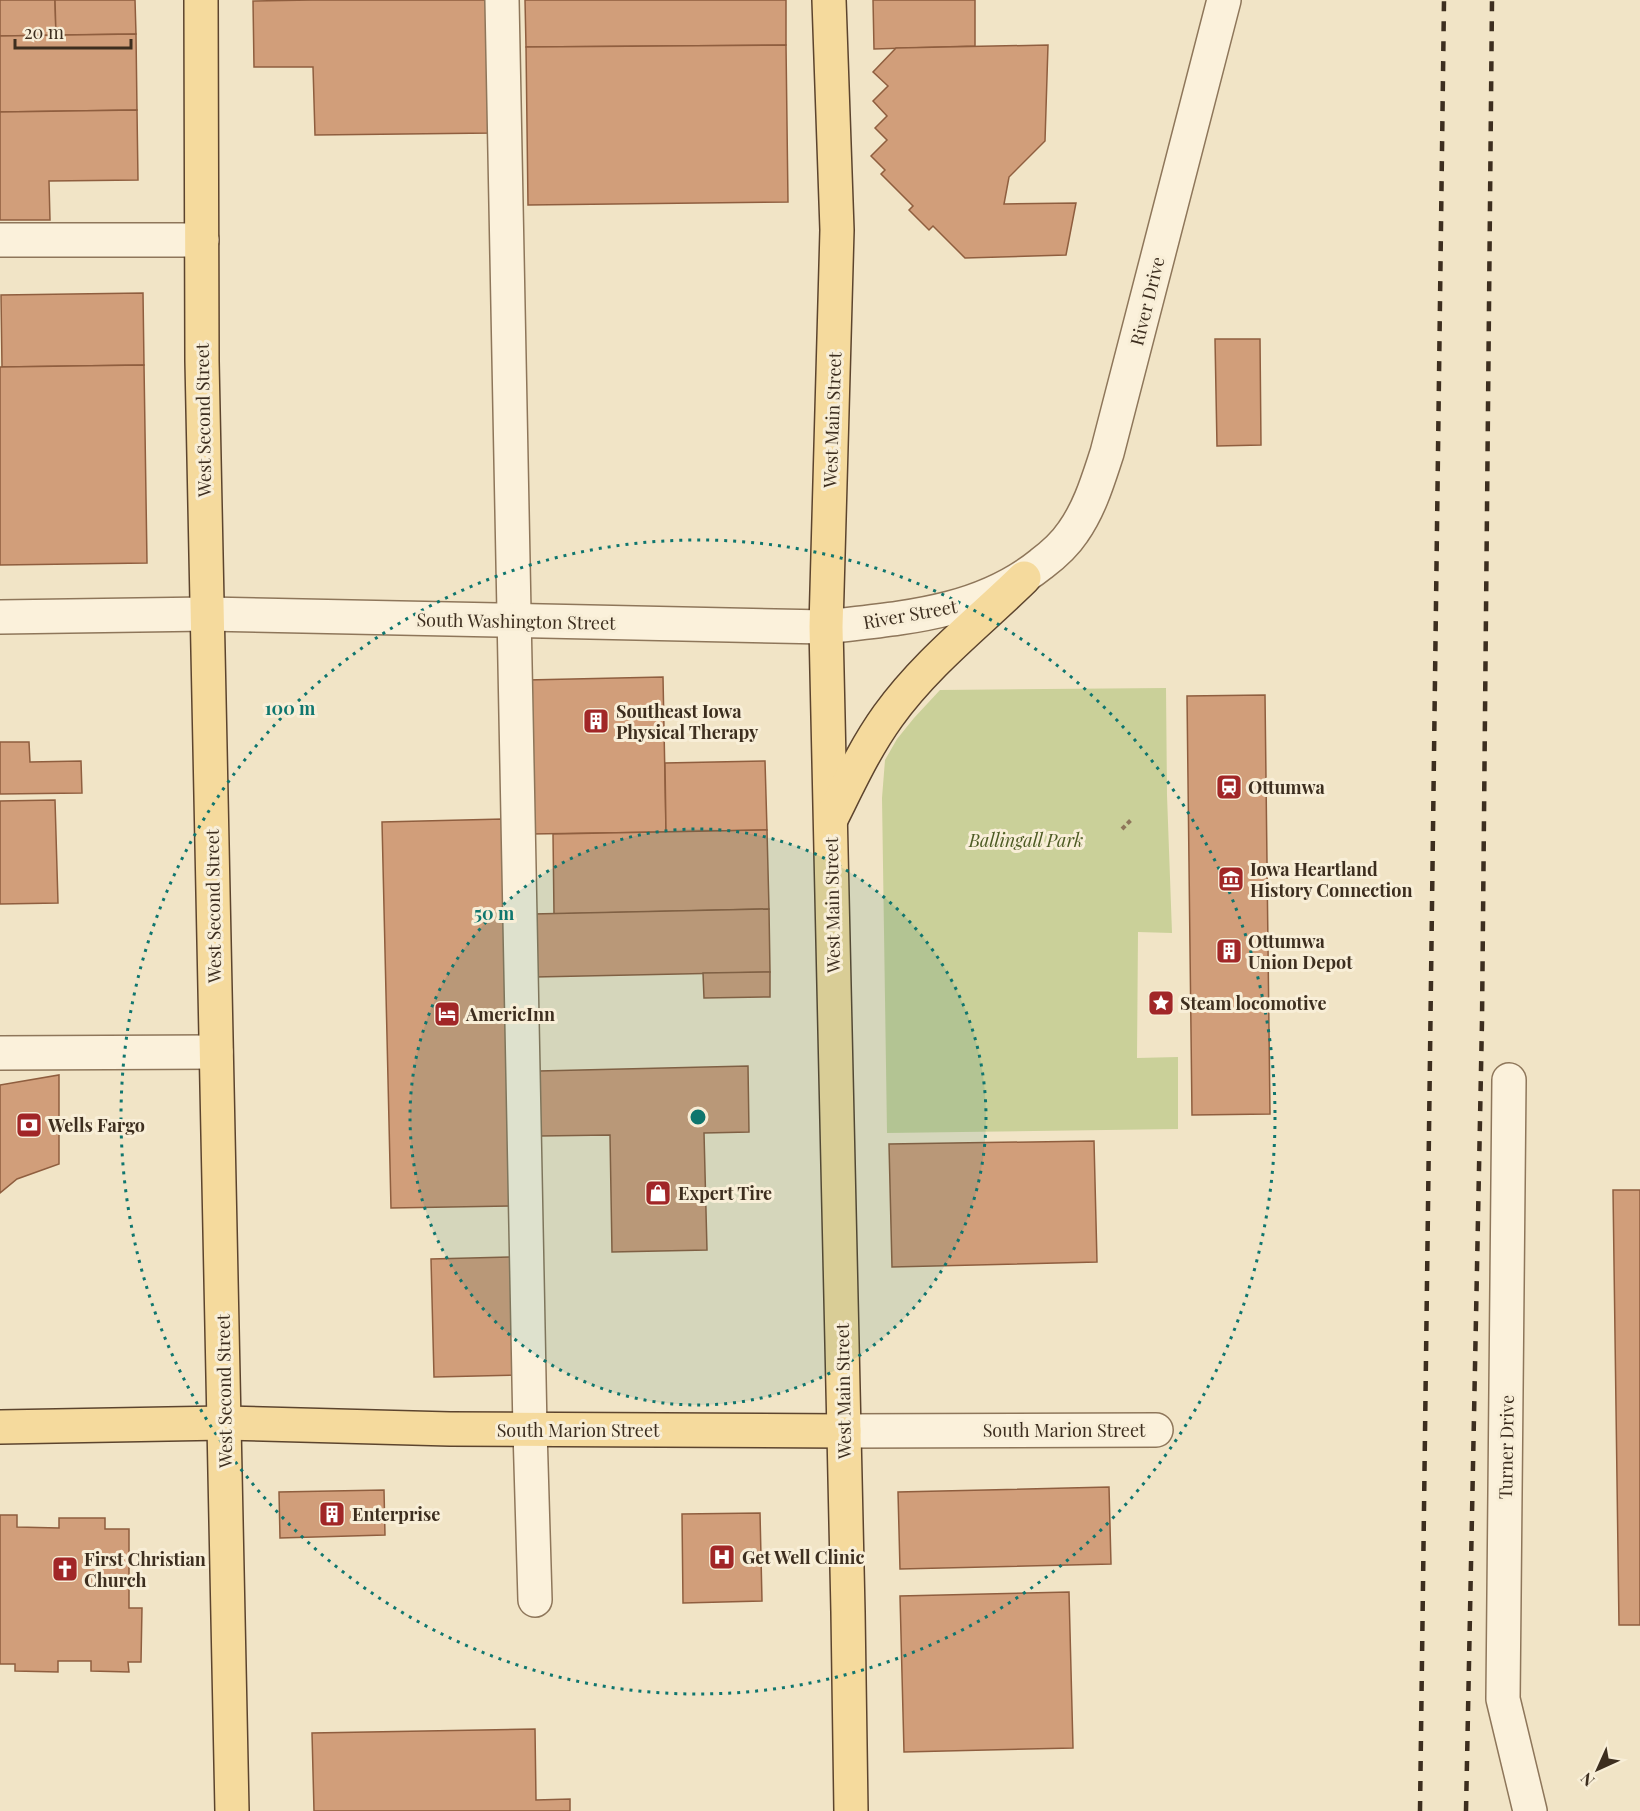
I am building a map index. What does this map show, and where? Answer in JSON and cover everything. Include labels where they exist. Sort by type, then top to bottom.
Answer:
[{"type":"main road","name":"West Second Street","points":[[201,0],[202,361],[232,1811]]},
{"type":"main road","name":"West Main Street","points":[[829,0],[837,230],[826,627],[851,1811]]},
{"type":"main road","points":[[830,822],[867,749],[901,699],[948,649],[1024,578]]},
{"type":"main road","name":"South Marion Street","points":[[0,1427],[224,1424],[450,1430],[844,1431]]},
{"type":"street","points":[[502,0],[530,1430],[536,1599]]},
{"type":"street","name":"River Drive","points":[[1024,578],[1052,555],[1073,532],[1091,499],[1107,453],[1224,0]]},
{"type":"street","points":[[0,240],[202,240]]},
{"type":"street","name":"River Street","points":[[826,627],[949,610],[988,596],[1024,578]]},
{"type":"street","name":"South Washington Street","points":[[0,617],[207,614],[826,627]]},
{"type":"street","points":[[0,1053],[216,1052]]},
{"type":"street","name":"Turner Drive","points":[[1509,1080],[1503,1699],[1530,1811]]},
{"type":"street","name":"South Marion Street","points":[[844,1431],[1156,1430]]},
{"type":"path","points":[[1122,829],[1132,819]]},
{"type":"green space","name":"Ballingall Park","points":[[1166,688],[1172,933],[1138,932],[1137,1058],[1178,1057],[1178,1129],[887,1133],[882,798],[885,760],[897,739],[940,690]]},
{"type":"building","points":[[0,0],[55,0],[56,35],[0,36]]},
{"type":"building","points":[[55,0],[135,0],[136,34],[56,35]]},
{"type":"building","points":[[490,0],[492,133],[315,135],[313,67],[254,67],[253,1]]},
{"type":"building","points":[[525,0],[786,0],[786,45],[526,47]]},
{"type":"building","points":[[873,0],[975,0],[975,46],[874,49]]},
{"type":"building","points":[[136,34],[137,110],[0,112],[0,36]]},
{"type":"building","points":[[786,45],[788,202],[528,205],[526,47]]},
{"type":"building","points":[[1048,45],[1045,141],[1009,177],[1004,204],[1076,203],[1066,255],[965,258],[933,226],[929,230],[909,210],[913,206],[881,174],[885,170],[871,156],[887,140],[875,128],[887,116],[873,101],[888,86],[873,72],[896,48]]},
{"type":"building","points":[[137,110],[138,180],[49,181],[50,220],[0,220],[0,112]]},
{"type":"building","points":[[143,293],[144,365],[2,367],[1,295]]},
{"type":"building","points":[[1215,339],[1260,339],[1261,445],[1217,446]]},
{"type":"building","points":[[144,365],[147,563],[0,565],[0,367]]},
{"type":"building","name":"Southeast Iowa Physical Therapy","points":[[663,677],[666,832],[530,834],[527,680]]},
{"type":"building","name":"Ottumwa Union Depot","points":[[1265,695],[1270,1114],[1192,1115],[1187,696]]},
{"type":"building","points":[[0,742],[29,742],[30,762],[81,761],[82,793],[0,794]]},
{"type":"building","points":[[765,761],[767,830],[666,832],[665,763]]},
{"type":"building","points":[[55,800],[58,903],[0,904],[0,801]]},
{"type":"building","name":"AmericInn","points":[[503,819],[512,1206],[391,1208],[382,822]]},
{"type":"building","points":[[767,830],[769,909],[554,914],[553,834]]},
{"type":"building","points":[[769,909],[770,972],[535,977],[533,914]]},
{"type":"building","points":[[770,972],[770,997],[704,998],[703,973]]},
{"type":"building","name":"Expert Tire","points":[[748,1066],[749,1132],[704,1133],[707,1250],[612,1252],[610,1135],[540,1136],[539,1071]]},
{"type":"building","name":"Wells Fargo","points":[[59,1075],[59,1164],[17,1179],[0,1193],[0,1085]]},
{"type":"building","points":[[1094,1141],[1097,1262],[892,1267],[889,1144]]},
{"type":"building","points":[[1613,1190],[1640,1190],[1640,1625],[1619,1625]]},
{"type":"building","points":[[514,1257],[517,1375],[434,1377],[431,1259]]},
{"type":"building","points":[[1109,1487],[1111,1564],[900,1569],[898,1492]]},
{"type":"building","name":"Enterprise","points":[[384,1490],[385,1535],[280,1538],[279,1492]]},
{"type":"building","name":"Get Well Clinic","points":[[760,1513],[762,1601],[683,1603],[682,1514]]},
{"type":"building","name":"First Christian Church","points":[[0,1515],[17,1515],[17,1527],[59,1528],[59,1518],[105,1518],[105,1529],[129,1529],[129,1608],[142,1608],[141,1662],[128,1662],[129,1672],[91,1671],[91,1661],[58,1661],[58,1672],[15,1671],[15,1664],[0,1664]]},
{"type":"building","points":[[1069,1592],[1073,1748],[904,1752],[900,1596]]},
{"type":"building","points":[[535,1729],[536,1800],[570,1799],[570,1811],[314,1811],[312,1733]]},
{"type":"railway","points":[[1420,1811],[1444,0]]},
{"type":"railway","points":[[1466,1811],[1482,1021],[1492,0]]},
{"type":"place","name":"Southeast Iowa Physical Therapy","points":[[596,721]]},
{"type":"place","name":"Ottumwa","points":[[1229,787]]},
{"type":"place","name":"Iowa Heartland History Connection","points":[[1231,879]]},
{"type":"place","name":"Ottumwa Union Depot","points":[[1229,951]]},
{"type":"place","name":"Steam locomotive","points":[[1161,1003]]},
{"type":"place","name":"AmericInn","points":[[447,1014]]},
{"type":"place","name":"Wells Fargo","points":[[29,1125]]},
{"type":"place","name":"Expert Tire","points":[[658,1193]]},
{"type":"place","name":"Enterprise","points":[[332,1514]]},
{"type":"place","name":"Get Well Clinic","points":[[722,1557]]},
{"type":"place","name":"First Christian Church","points":[[65,1569]]}]
